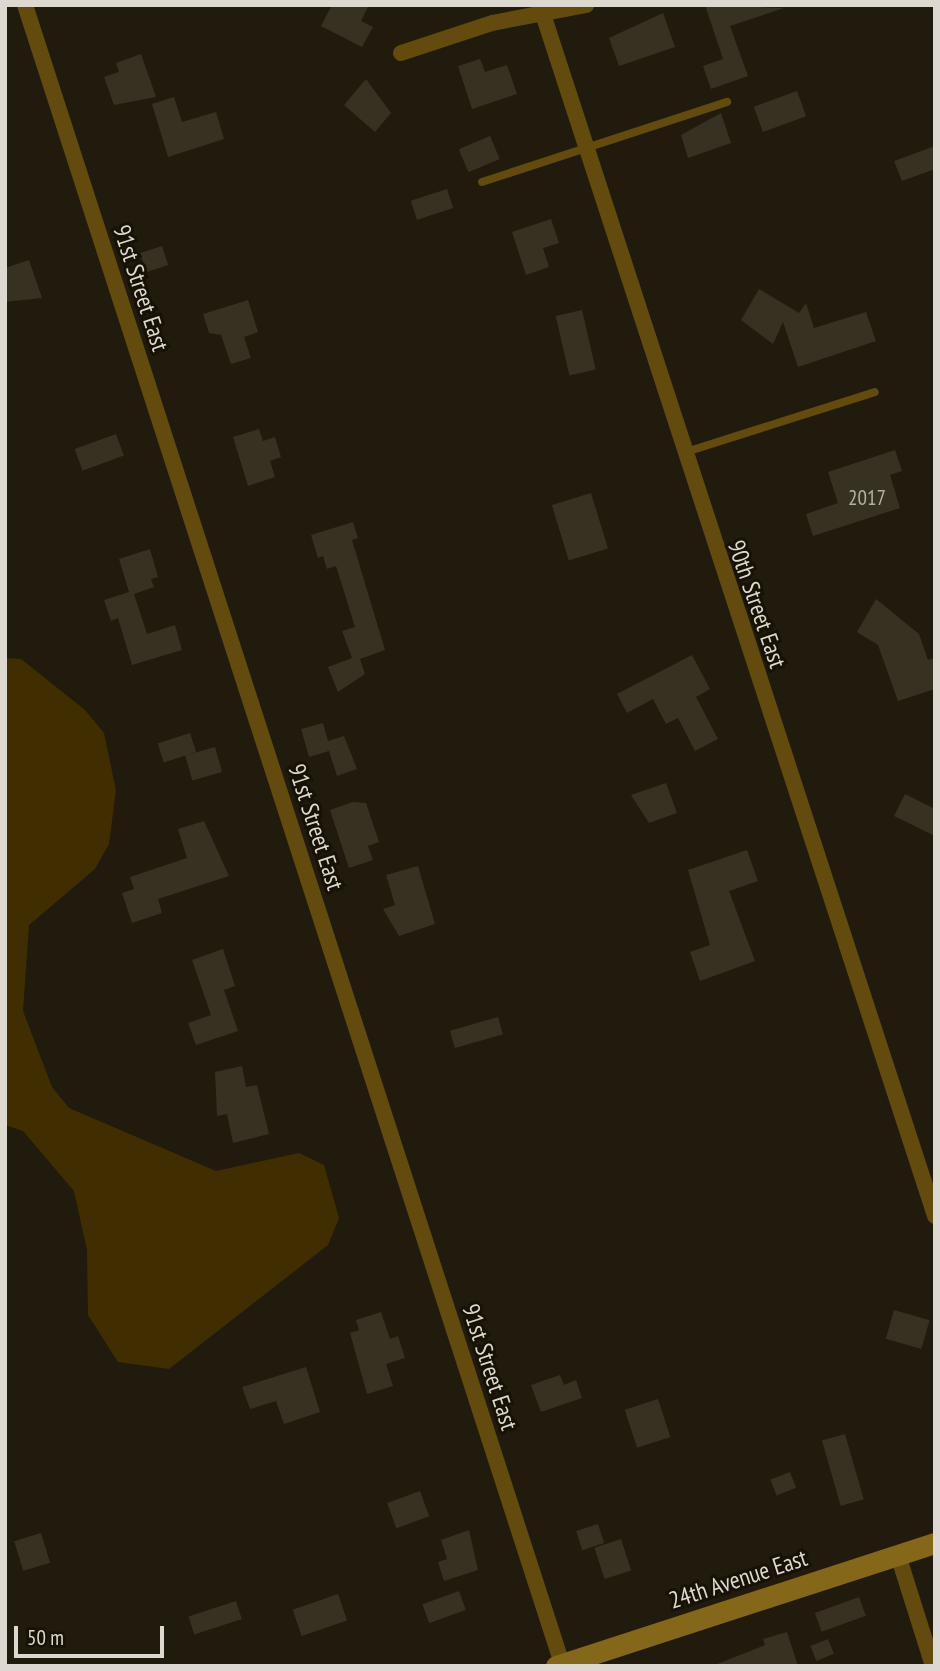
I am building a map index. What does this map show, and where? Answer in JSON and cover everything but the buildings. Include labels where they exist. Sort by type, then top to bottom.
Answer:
[{"type":"street","name":"91st Street East","points":[[24,5],[559,1665]]},
{"type":"street","points":[[401,53],[542,9],[586,5]]},
{"type":"street","name":"90th Street East","points":[[542,9],[683,453],[804,802],[935,1216]]},
{"type":"street","name":"24th Avenue East","points":[[559,1665],[935,1543]]},
{"type":"street","points":[[898,1555],[933,1666]]},
{"type":"lane","points":[[482,183],[585,146],[727,102]]},
{"type":"lane","points":[[683,453],[875,392]]},
{"type":"shaded area","points":[[5,658],[21,659],[85,710],[104,733],[116,790],[109,844],[95,869],[29,925],[23,1011],[52,1087],[69,1108],[216,1171],[299,1153],[324,1165],[339,1218],[328,1245],[169,1369],[118,1362],[88,1315],[87,1250],[74,1191],[23,1131],[5,1125]]}]
